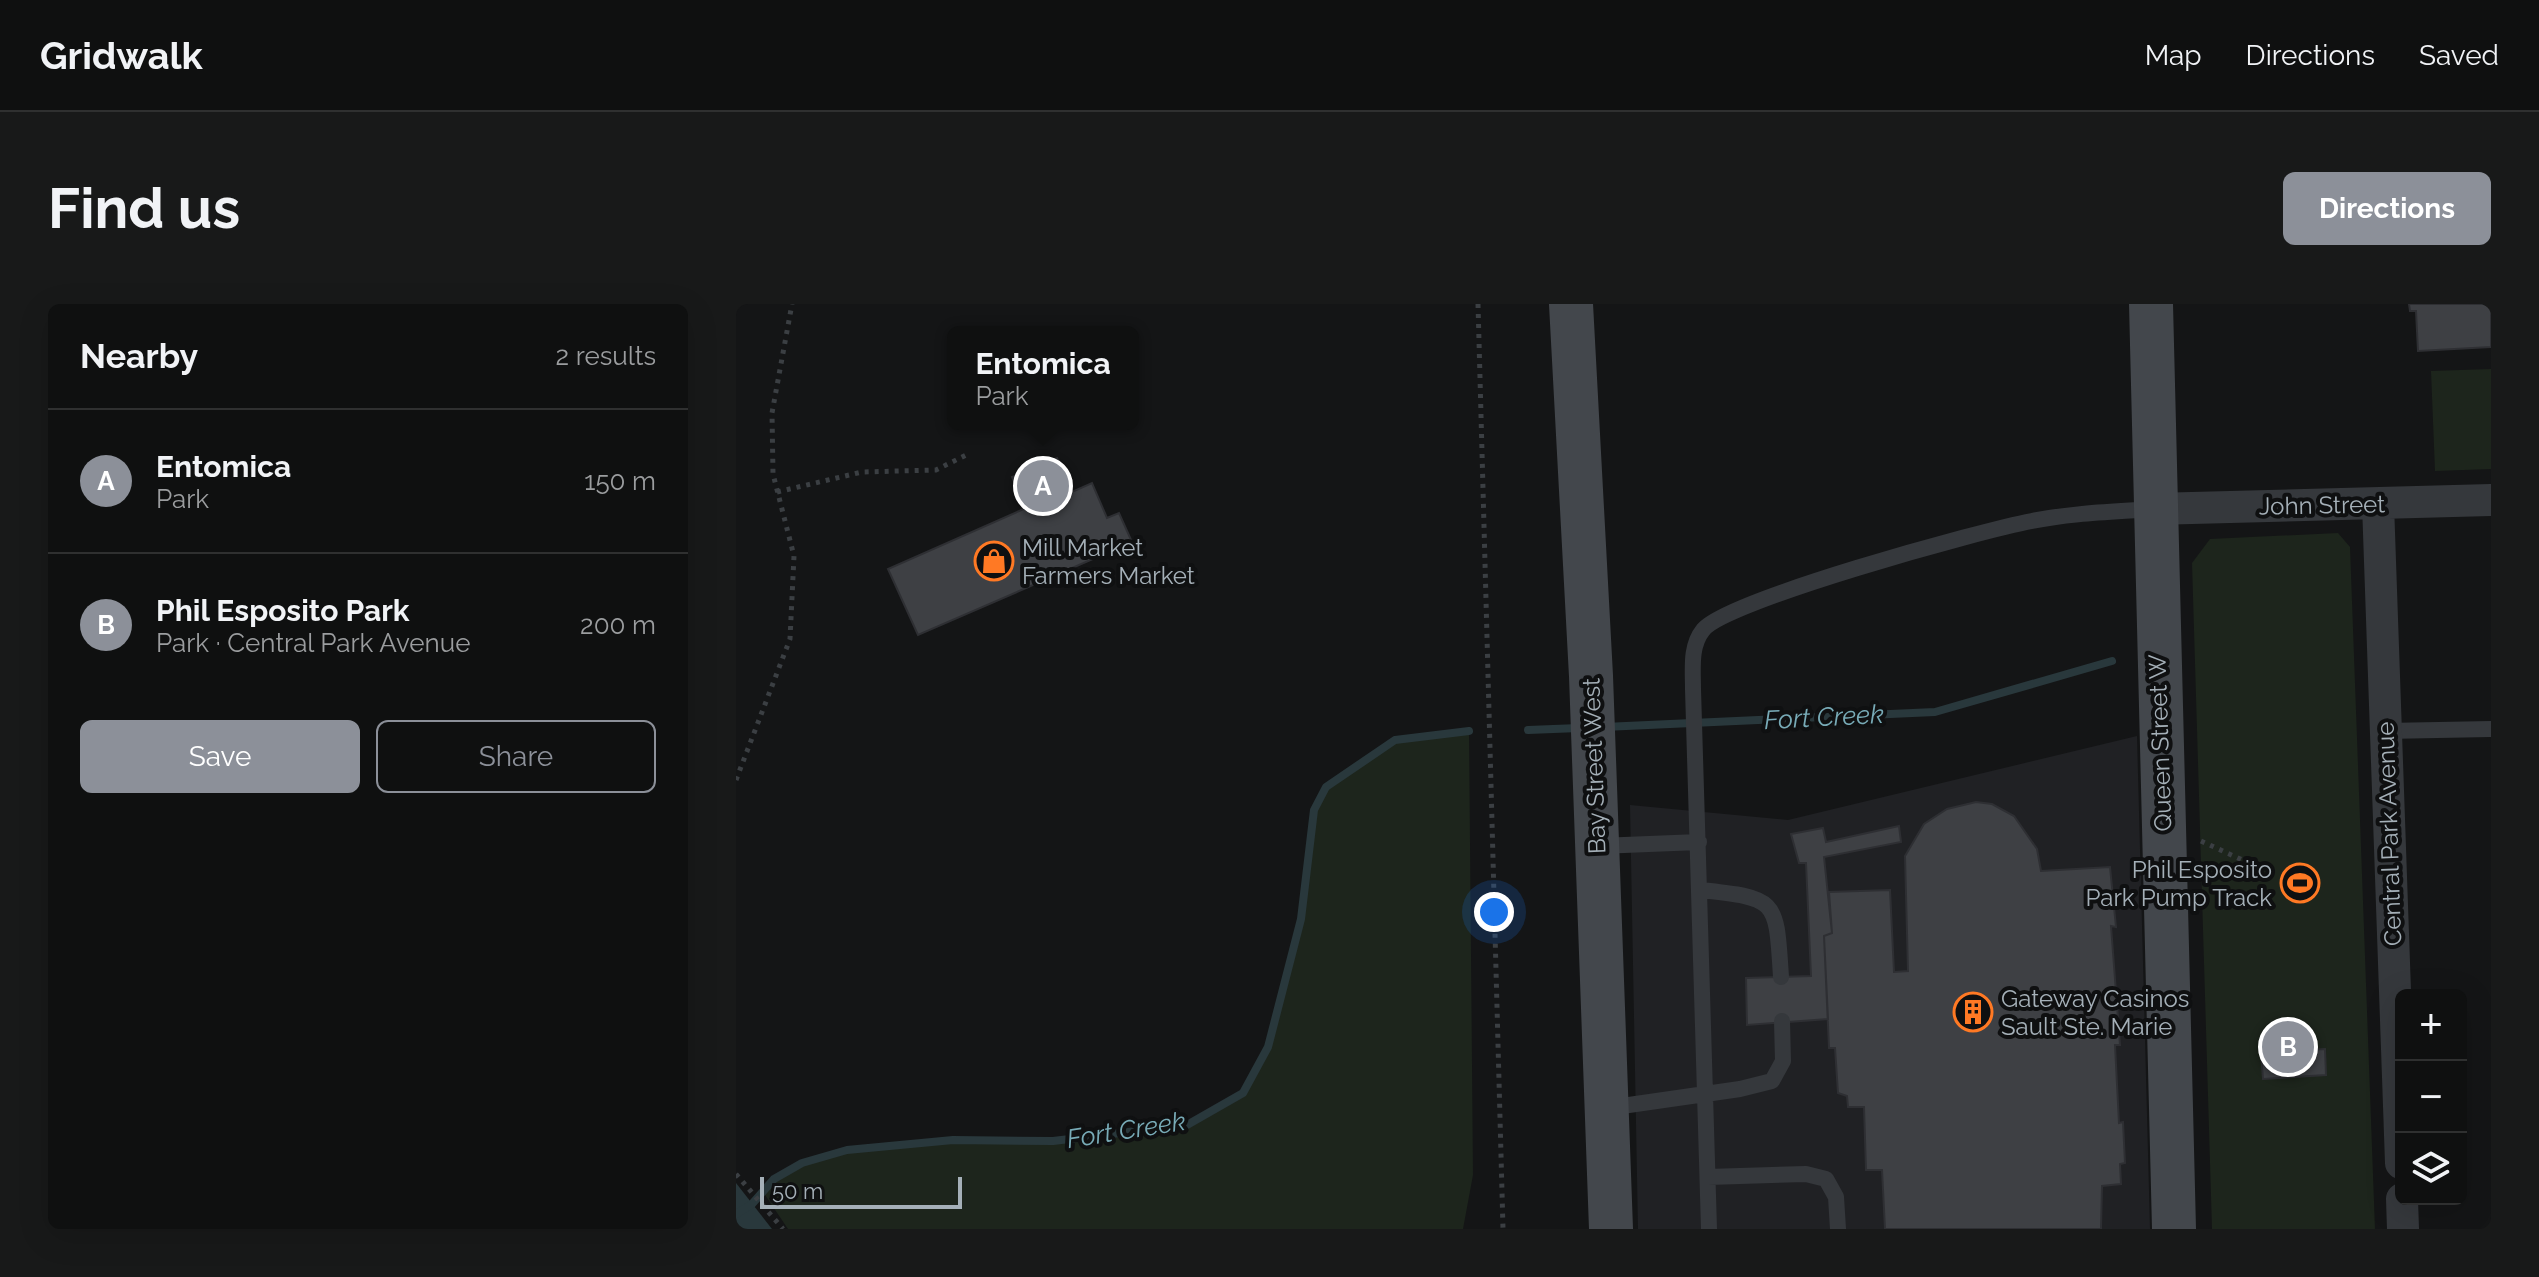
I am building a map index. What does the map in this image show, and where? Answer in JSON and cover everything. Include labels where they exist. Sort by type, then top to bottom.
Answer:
[{"type":"main road","name":"Bay Street West","points":[[1571,304],[1591,676],[1611,1229]]},
{"type":"main road","name":"Queen Street W","points":[[2151,304],[2153,509],[2174,1229]]},
{"type":"street","name":"John Street","points":[[2153,509],[2491,500]]},
{"type":"street","name":"Central Park Avenue","points":[[2378,504],[2400,1133]]},
{"type":"street","points":[[2402,1205],[2403,1229]]},
{"type":"lane","points":[[1709,1229],[1693,689],[1694,646],[1703,629],[1714,619],[1755,600],[2000,528],[2072,515],[2153,509]]},
{"type":"lane","points":[[2385,731],[2491,729]]},
{"type":"lane","points":[[1597,846],[1699,842]]},
{"type":"lane","points":[[1700,890],[1754,896],[1767,905],[1777,917],[1781,977]]},
{"type":"lane","points":[[1606,1108],[1705,1091],[1740,1089],[1772,1081],[1783,1061],[1782,1021]]},
{"type":"lane","points":[[1708,1177],[1806,1174],[1826,1179],[1836,1197],[1838,1229]]},
{"type":"path","points":[[736,780],[790,639],[794,556],[773,474],[772,413],[792,304]]},
{"type":"path","points":[[1478,304],[1503,1229]]},
{"type":"path","points":[[777,492],[862,472],[936,470],[970,453]]},
{"type":"path","points":[[2201,843],[2230,851],[2251,864]]},
{"type":"path","points":[[736,1174],[783,1229]]},
{"type":"shaded area","points":[[2491,369],[2491,469],[2435,471],[2431,371]]},
{"type":"shaded area","points":[[2338,533],[2350,547],[2375,1229],[2212,1229],[2192,563],[2210,539]]},
{"type":"shaded area","points":[[1469,731],[1473,1175],[1463,1229],[788,1229],[763,1192],[774,1179],[802,1163],[847,1150],[953,1140],[1053,1141],[1187,1125],[1243,1093],[1272,1032],[1301,919],[1314,810],[1326,787],[1395,740]]},
{"type":"shaded area","points":[[2137,736],[2150,1229],[1638,1229],[1630,805],[1788,820]]},
{"type":"shaded area","points":[[736,1183],[772,1229],[736,1229]]},
{"type":"building","points":[[2409,304],[2491,304],[2491,347],[2418,351],[2416,311],[2410,311]]},
{"type":"building","points":[[1057,458],[1072,492],[1092,483],[1107,518],[1119,513],[1132,542],[918,635],[888,569],[1026,508],[1012,477]]},
{"type":"building","name":"Gateway Casinos Sault Ste. Marie","points":[[1976,802],[1992,804],[2014,816],[2037,849],[2041,871],[2110,867],[2116,927],[2111,926],[2120,1045],[2115,1045],[2119,1123],[2123,1122],[2125,1163],[2120,1164],[2121,1184],[2102,1186],[2101,1229],[1885,1229],[1882,1170],[1866,1170],[1864,1107],[1848,1107],[1847,1096],[1838,1093],[1835,1048],[1829,1048],[1824,936],[1832,933],[1829,892],[1890,890],[1894,972],[1908,971],[1905,856],[1924,824],[1947,809]]},
{"type":"building","points":[[1899,826],[1901,842],[1824,857],[1832,933],[1824,936],[1828,1019],[1747,1025],[1746,978],[1811,976],[1806,863],[1799,863],[1791,834],[1823,828],[1826,842]]},
{"type":"building","points":[[2325,1049],[2326,1075],[2263,1079],[2261,1052]]},
{"type":"waterway","name":"Fort Creek","points":[[1604,727],[1935,712],[2112,661]]},
{"type":"waterway","name":"Fort Creek","points":[[1528,730],[1579,728]]},
{"type":"waterway","name":"Fort Creek","points":[[736,1214],[752,1204],[774,1179],[802,1163],[847,1150],[953,1140],[1053,1141],[1187,1125],[1243,1093],[1268,1047],[1301,919],[1314,810],[1326,787],[1395,740],[1469,731]]},
{"type":"place","name":"Entomica","points":[[1043,486]]},
{"type":"place","name":"Mill Market Farmers Market","points":[[994,561]]},
{"type":"place","name":"Phil Esposito Park Pump Track","points":[[2300,883]]},
{"type":"place","name":"Gateway Casinos Sault Ste. Marie","points":[[1973,1012]]},
{"type":"place","name":"Phil Esposito Park","points":[[2288,1047]]}]
